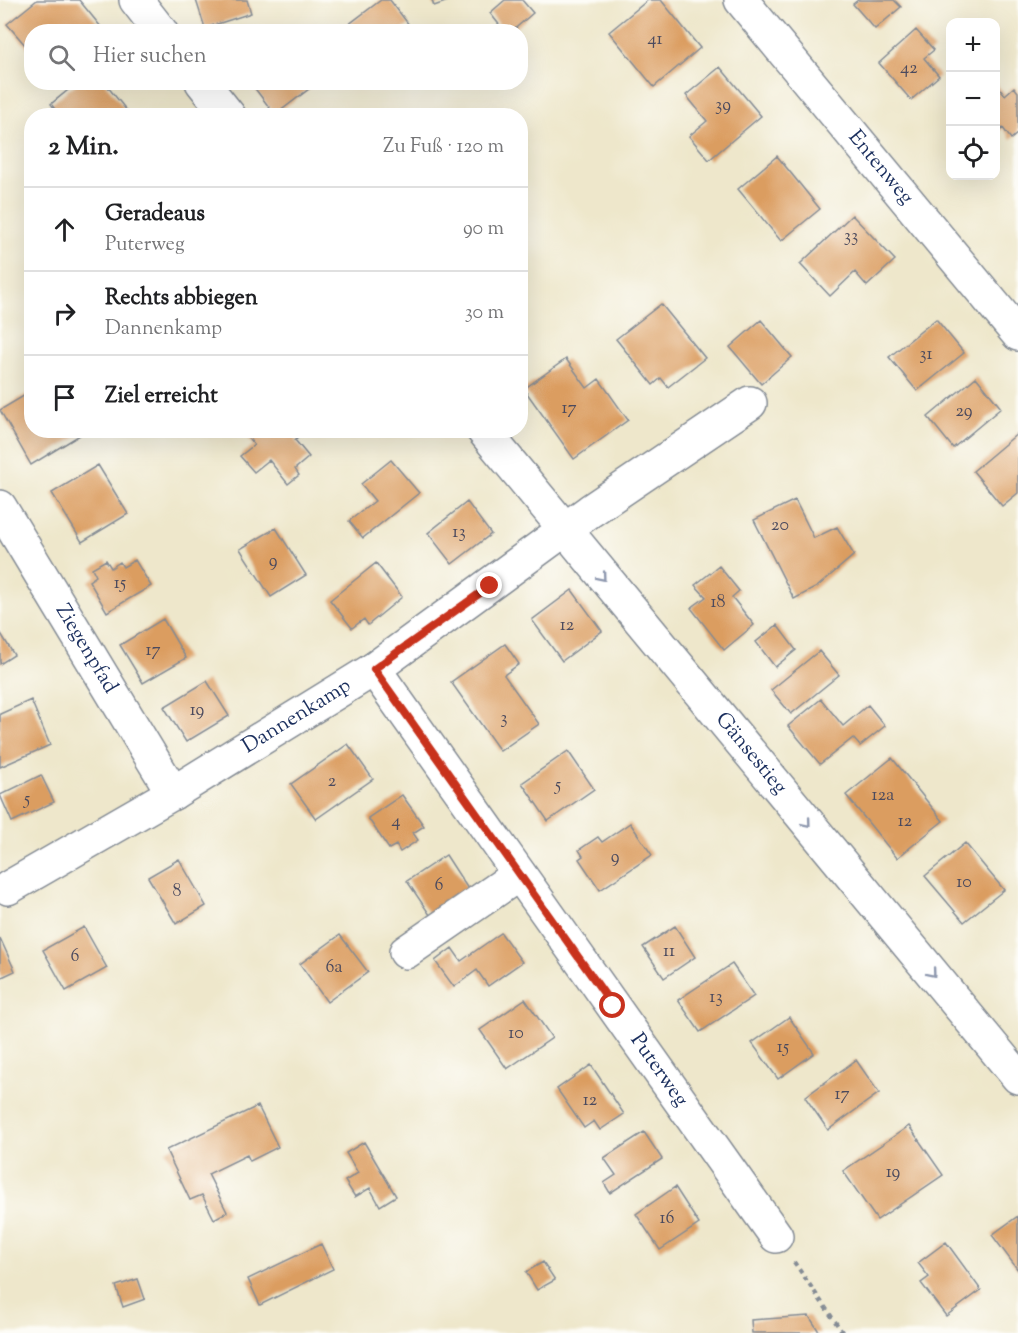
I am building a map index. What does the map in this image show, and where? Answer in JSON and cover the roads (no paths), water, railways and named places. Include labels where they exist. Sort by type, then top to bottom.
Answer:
[{"type":"street","points":[[136,0],[155,24]]},
{"type":"street","name":"Entenweg","points":[[741,0],[1018,334]]},
{"type":"street","points":[[208,90],[223,108]]},
{"type":"street","name":"Dannenkamp","points":[[8,888],[172,793],[374,669],[565,532],[590,511],[750,403]]},
{"type":"street","name":"Gänsestieg","points":[[489,438],[1018,1077]]},
{"type":"street","name":"Ziegenpfad","points":[[0,507],[172,793]]},
{"type":"street","name":"Puterweg","points":[[374,669],[776,1236]]},
{"type":"street","points":[[406,952],[519,874]]}]
